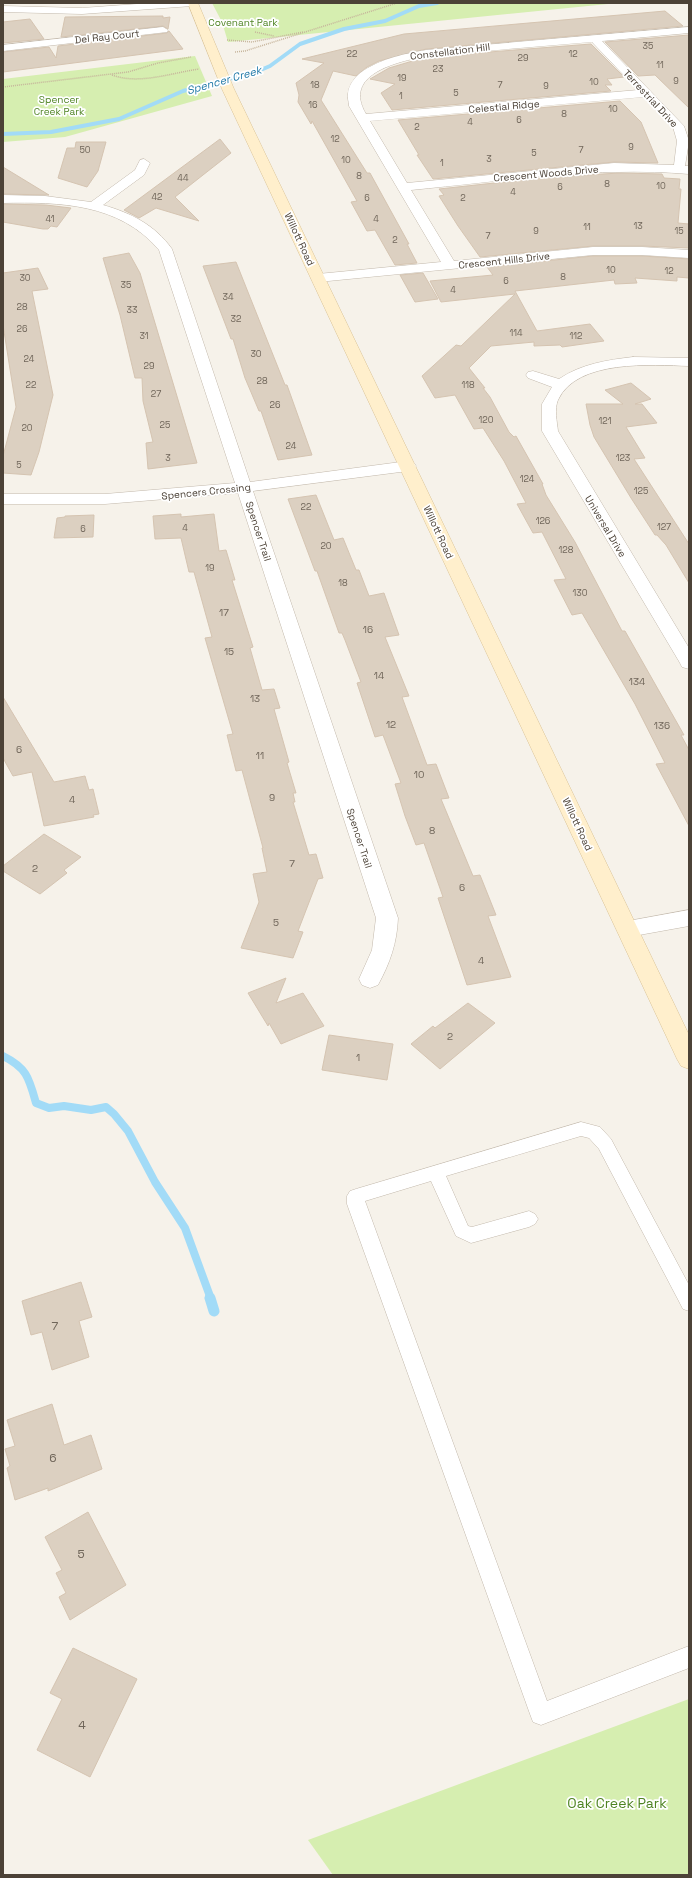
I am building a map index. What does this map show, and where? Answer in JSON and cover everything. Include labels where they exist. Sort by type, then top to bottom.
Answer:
[{"type":"main road","name":"Willott Road","points":[[193,3],[228,89],[689,1059]]},
{"type":"street","points":[[3,10],[50,14],[157,4],[193,3]]},
{"type":"street","name":"Del Ray Court","points":[[3,48],[50,38],[164,30]]},
{"type":"street","name":"Constellation Hill","points":[[450,265],[402,187],[352,98],[352,92],[361,78],[388,63],[414,55],[444,50],[689,30]]},
{"type":"street","points":[[3,39],[50,38]]},
{"type":"street","name":"Terrestrial Drive","points":[[594,38],[678,126],[682,134],[684,170]]},
{"type":"street","name":"Celestial Ridge","points":[[362,118],[647,93]]},
{"type":"street","points":[[93,206],[140,172],[144,163]]},
{"type":"street","name":"Crescent Woods Drive","points":[[402,187],[600,168],[634,167],[684,170]]},
{"type":"street","name":"Spencer Trail","points":[[3,199],[52,200],[93,206],[116,214],[146,229],[160,242],[165,250],[387,918],[387,938],[370,979]]},
{"type":"street","name":"Crescent Hills Drive","points":[[318,278],[593,251],[642,251],[689,254]]},
{"type":"street","name":"Universal Drive","points":[[689,362],[647,360],[612,364],[577,375],[561,385],[551,400],[548,412],[550,431],[689,663]]},
{"type":"street","points":[[533,375],[561,385]]},
{"type":"street","name":"Spencers Crossing","points":[[3,498],[100,500],[175,495],[408,466]]},
{"type":"street","points":[[628,929],[689,918]]},
{"type":"lane","points":[[689,1303],[605,1144],[594,1132],[581,1129],[356,1196],[356,1204],[541,1714],[689,1657]]},
{"type":"lane","points":[[436,1172],[462,1231],[471,1235],[529,1219]]},
{"type":"path","points":[[234,52],[397,3]]},
{"type":"path","points":[[255,32],[266,33],[275,37]]},
{"type":"path","points":[[225,40],[252,42],[290,33],[304,32]]},
{"type":"path","points":[[3,87],[128,72],[158,63],[191,57]]},
{"type":"path","points":[[112,74],[117,77],[130,79],[202,69]]},
{"type":"green space","name":"Covenant Park","points":[[212,3],[618,3],[228,42],[222,22]]},
{"type":"green space","name":"Spencer Creek Park","points":[[195,56],[212,96],[65,137],[3,142],[3,79]]},
{"type":"green space","name":"Oak Creek Park","points":[[689,1699],[689,1875],[333,1875],[308,1840]]},
{"type":"building","points":[[665,11],[683,26],[426,49],[379,61],[367,67],[356,76],[333,71],[321,100],[367,173],[370,173],[409,244],[407,244],[417,263],[395,265],[375,230],[367,231],[351,202],[357,201],[312,121],[311,124],[298,102],[299,95],[296,83],[324,63],[302,59],[404,34]]},
{"type":"building","points":[[163,16],[163,18],[170,17],[168,29],[163,26],[61,37],[65,17]]},
{"type":"building","points":[[30,19],[44,39],[3,43],[3,22]]},
{"type":"building","points":[[169,31],[183,49],[3,72],[3,52],[49,47],[56,58],[58,46],[167,33]]},
{"type":"building","points":[[689,35],[689,108],[655,75],[638,76],[605,42]]},
{"type":"building","points":[[591,44],[624,77],[607,79],[612,85],[605,85],[611,91],[392,110],[381,93],[395,84],[370,79],[389,68],[426,57]]},
{"type":"building","points":[[620,101],[641,122],[658,163],[614,162],[433,179],[417,155],[419,155],[398,120]]},
{"type":"building","points":[[220,139],[231,153],[175,197],[199,221],[156,208],[139,218],[124,210]]},
{"type":"building","points":[[76,142],[106,142],[98,171],[87,187],[58,178],[67,148],[75,148]]},
{"type":"building","points":[[3,167],[49,195],[3,194]]},
{"type":"building","points":[[620,173],[662,174],[664,178],[680,179],[679,189],[681,189],[678,223],[689,224],[689,248],[593,246],[480,257],[439,196],[444,195],[439,189],[550,177]]},
{"type":"building","points":[[3,204],[46,205],[71,208],[57,227],[51,226],[48,229],[43,229],[3,222]]},
{"type":"building","points":[[129,253],[140,273],[197,463],[148,469],[146,443],[153,442],[143,401],[142,378],[135,378],[120,315],[103,258]]},
{"type":"building","points":[[593,256],[642,256],[689,259],[689,278],[677,277],[677,281],[635,278],[637,283],[615,284],[614,280],[515,291],[537,331],[590,324],[604,341],[562,347],[560,345],[534,346],[534,342],[491,346],[469,368],[485,388],[483,388],[490,397],[509,432],[514,437],[516,436],[543,484],[546,495],[575,542],[622,631],[625,631],[684,735],[681,735],[689,750],[689,826],[656,764],[665,763],[635,704],[582,613],[572,615],[554,580],[566,579],[542,532],[533,533],[517,504],[526,503],[504,461],[483,428],[474,429],[455,395],[435,398],[422,376],[456,345],[461,346],[515,294],[441,302],[430,281],[493,275],[487,267]]},
{"type":"building","points":[[236,262],[285,385],[287,385],[312,455],[278,460],[261,411],[259,411],[245,378],[233,339],[231,339],[203,266]]},
{"type":"building","points":[[38,268],[48,289],[32,291],[53,395],[39,452],[31,475],[3,473],[3,456],[16,407],[3,325],[3,273]]},
{"type":"building","points":[[423,273],[438,299],[415,302],[400,275]]},
{"type":"building","points":[[631,383],[651,399],[635,404],[642,404],[657,423],[626,427],[645,458],[634,459],[689,544],[689,583],[666,545],[657,535],[655,535],[631,498],[594,437],[590,425],[586,404],[623,404],[605,390]]},
{"type":"building","points":[[316,495],[334,540],[343,538],[356,570],[359,570],[369,596],[384,593],[399,635],[385,637],[409,696],[402,697],[427,765],[436,764],[449,798],[441,799],[473,876],[480,875],[496,915],[488,916],[511,977],[467,985],[438,898],[443,897],[424,843],[416,845],[395,784],[401,783],[383,735],[375,737],[357,683],[361,682],[342,633],[339,633],[317,571],[315,571],[288,499]]},
{"type":"building","points":[[181,514],[181,517],[214,514],[219,551],[226,550],[235,580],[232,580],[253,647],[250,648],[262,690],[274,689],[280,708],[274,709],[296,793],[293,793],[295,802],[293,802],[309,855],[316,854],[323,878],[318,879],[298,931],[303,932],[293,958],[241,948],[259,902],[253,874],[267,872],[263,848],[242,770],[236,771],[227,735],[233,734],[205,638],[212,637],[194,572],[189,572],[181,538],[155,539],[153,516]]},
{"type":"building","points":[[94,515],[93,537],[54,538],[57,518],[65,516]]},
{"type":"building","points":[[3,697],[54,782],[85,776],[89,790],[93,789],[99,814],[93,815],[94,817],[44,826],[32,772],[13,776],[3,758]]},
{"type":"building","points":[[44,834],[81,857],[64,870],[67,873],[40,894],[3,871],[3,866]]},
{"type":"building","points":[[286,978],[276,1003],[303,993],[324,1026],[281,1044],[269,1023],[268,1026],[248,993]]},
{"type":"building","points":[[468,1003],[495,1023],[440,1069],[411,1044],[433,1026],[435,1028]]},
{"type":"building","points":[[329,1035],[393,1044],[387,1080],[322,1070]]},
{"type":"building","points":[[81,1282],[92,1317],[79,1321],[89,1357],[52,1370],[42,1332],[31,1335],[22,1301]]},
{"type":"building","points":[[52,1404],[64,1445],[91,1435],[102,1469],[48,1491],[48,1488],[15,1500],[7,1468],[10,1466],[5,1449],[15,1446],[7,1420]]},
{"type":"building","points":[[88,1512],[126,1585],[70,1620],[59,1597],[66,1593],[56,1573],[62,1570],[45,1537]]},
{"type":"building","points":[[73,1648],[137,1679],[90,1777],[37,1750],[62,1699],[50,1693]]},
{"type":"waterway","name":"Spencer Creek","points":[[3,134],[51,132],[119,119],[183,91],[256,72],[270,66],[300,44],[344,29],[385,21],[419,6],[437,3]]},
{"type":"waterway","points":[[3,1056],[11,1060],[26,1075],[36,1103],[49,1108],[64,1106],[91,1110],[106,1107],[114,1114],[128,1131],[155,1182],[185,1228],[211,1299]]},
{"type":"waterway","points":[[210,1298],[214,1311]]}]
